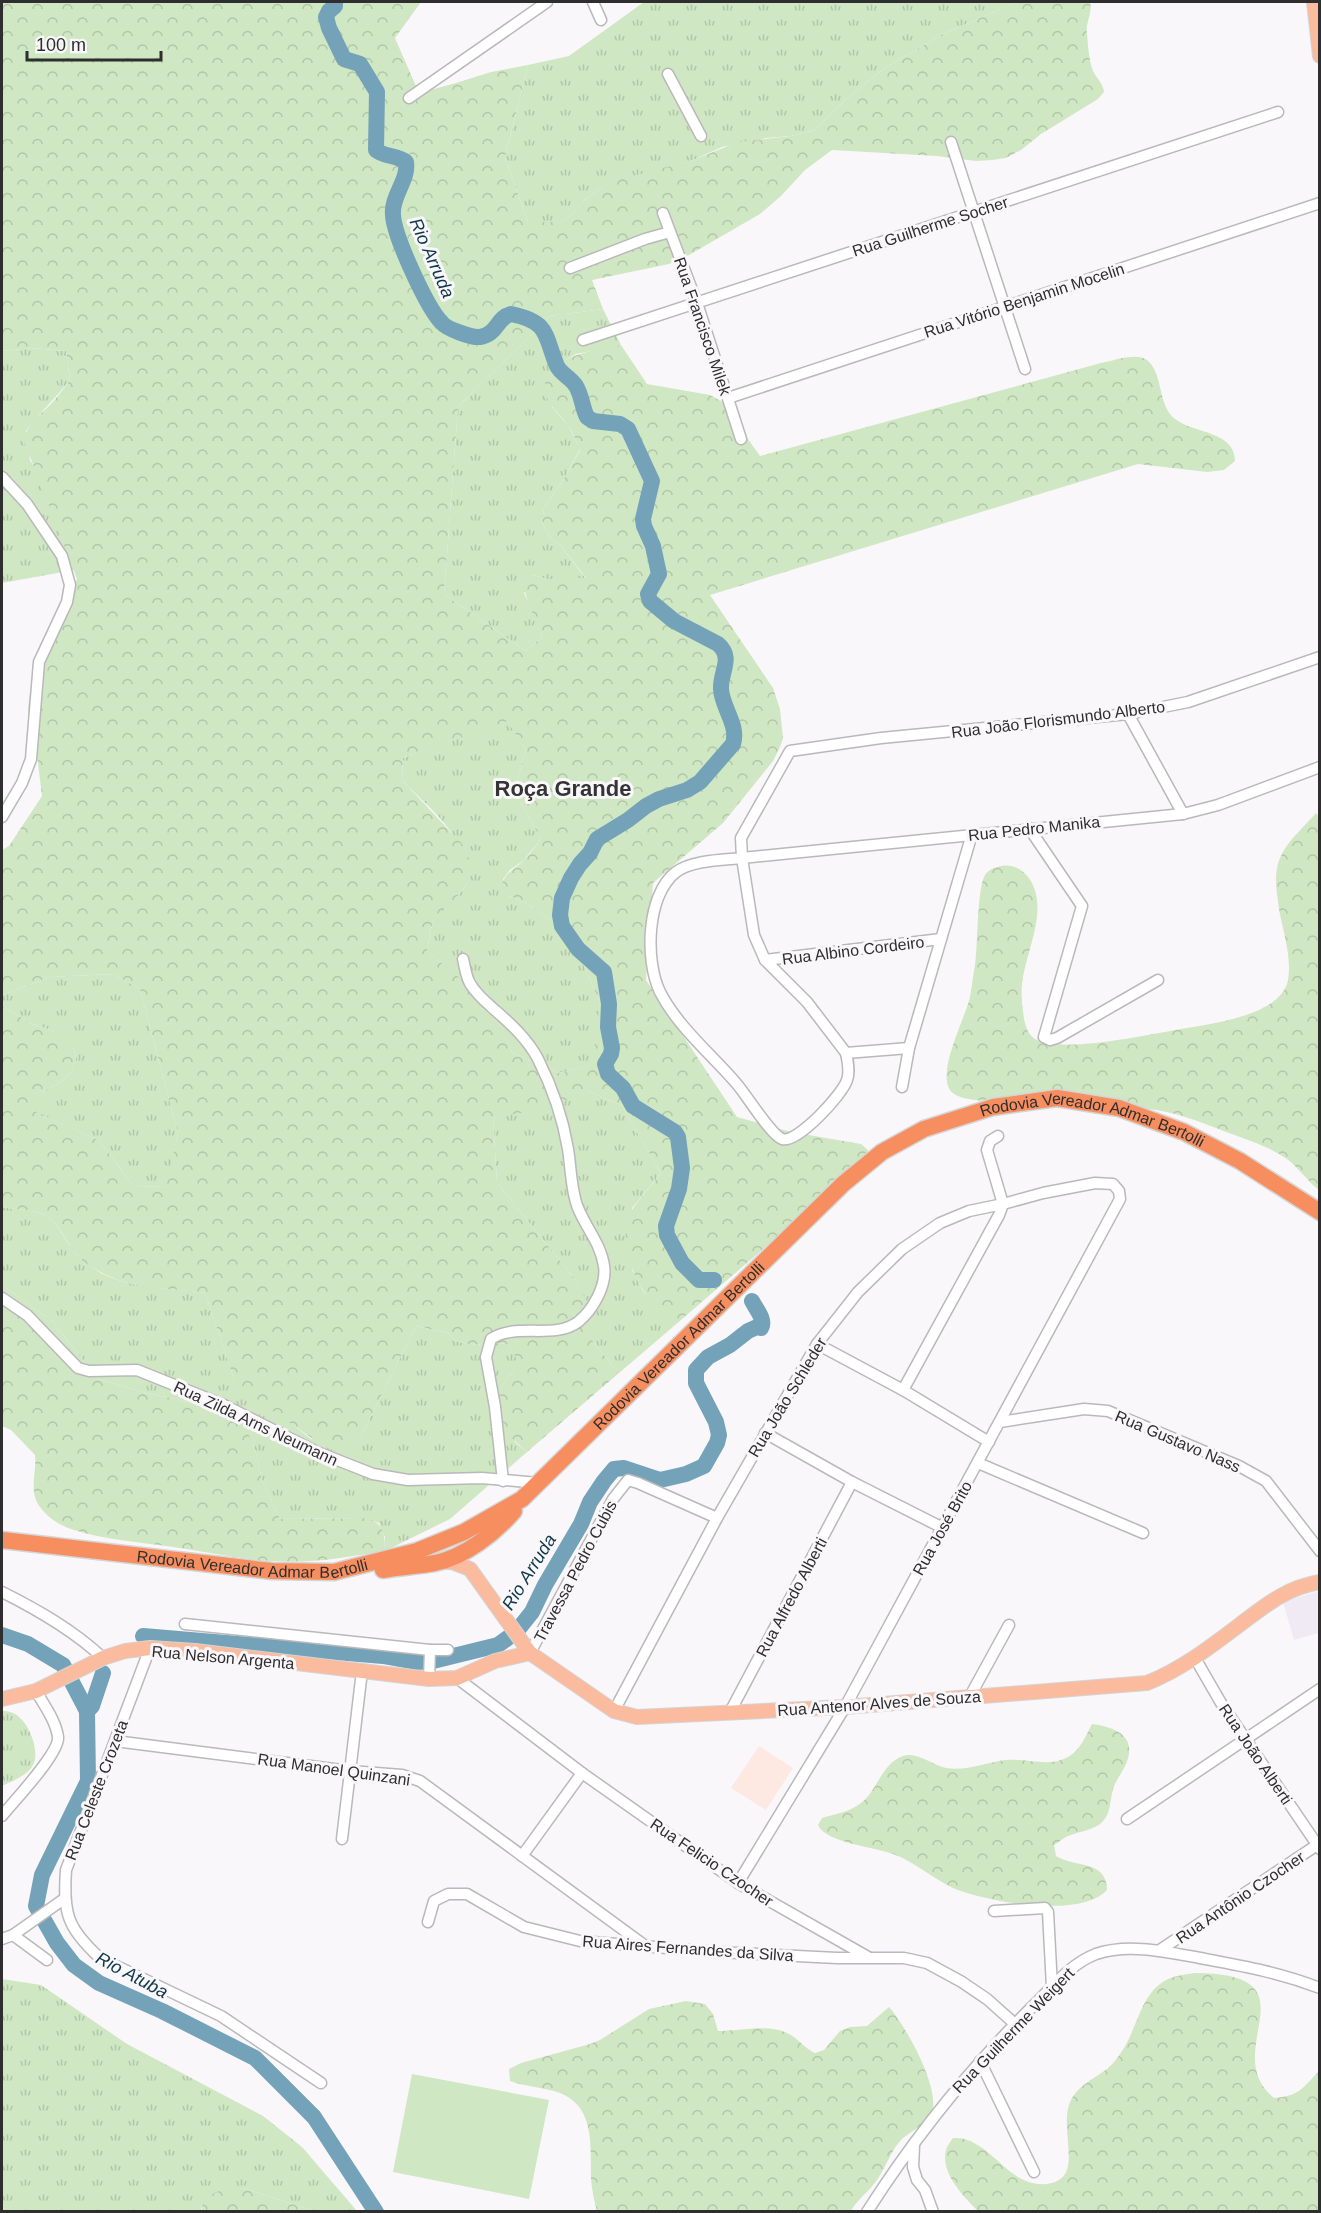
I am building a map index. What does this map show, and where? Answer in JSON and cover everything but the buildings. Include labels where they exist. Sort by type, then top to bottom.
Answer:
[{"type":"highway","name":"Rodovia Vereador Admar Bertolli","points":[[2,1540],[273,1572],[334,1572],[417,1551],[464,1532],[522,1499],[843,1184],[882,1152],[924,1129],[993,1107],[1057,1098],[1119,1108],[1184,1132],[1240,1161],[1320,1212]]},
{"type":"highway","points":[[334,1572],[372,1571],[438,1562],[471,1546],[494,1531],[513,1513],[522,1499]]},
{"type":"main road","points":[[1316,8],[1320,56]]},
{"type":"main road","points":[[438,1562],[452,1562],[470,1569],[471,1546]]},
{"type":"main road","name":"Rua Antenor Alves de Souza","points":[[470,1569],[530,1653],[614,1711],[637,1717],[845,1707],[1147,1683],[1167,1675],[1195,1658],[1275,1598],[1304,1585],[1320,1582]]},
{"type":"main road","name":"Rua Nelson Argenta","points":[[2,1699],[41,1689],[103,1658],[125,1651],[150,1648],[195,1651],[429,1679],[457,1678],[495,1661],[530,1653]]},
{"type":"street","points":[[409,98],[547,2]]},
{"type":"street","points":[[593,2],[601,20]]},
{"type":"street","points":[[668,74],[701,136]]},
{"type":"street","name":"Rua Guilherme Socher","points":[[583,340],[1278,112]]},
{"type":"street","points":[[951,142],[1025,369]]},
{"type":"street","name":"Rua Vitório Benjamin Mocelin","points":[[728,398],[1320,203]]},
{"type":"street","name":"Rua Francisco Milek","points":[[663,213],[697,303],[741,439]]},
{"type":"street","points":[[570,268],[645,239],[670,232]]},
{"type":"street","points":[[2,477],[27,504],[62,555],[70,585],[68,602],[39,662],[30,759],[22,783],[2,817]]},
{"type":"street","name":"Rua João Florismundo Alberto","points":[[742,858],[741,838],[790,751],[881,738],[1128,714],[1188,702],[1320,657]]},
{"type":"street","points":[[1128,714],[1183,814]]},
{"type":"street","name":"Rua Pedro Manika","points":[[846,1053],[849,1069],[842,1092],[796,1136],[786,1140],[780,1138],[769,1127],[748,1096],[681,1023],[660,992],[650,959],[650,934],[654,911],[662,889],[676,872],[704,862],[1183,814],[1218,805],[1320,766]]},
{"type":"street","points":[[1029,828],[1082,906],[1044,1037],[1050,1040],[1057,1038],[1158,980]]},
{"type":"street","points":[[902,1087],[909,1048],[972,834]]},
{"type":"street","points":[[742,858],[754,935],[765,960],[807,1002],[846,1053],[909,1048]]},
{"type":"street","name":"Rua Albino Cordeiro","points":[[765,960],[941,939]]},
{"type":"street","points":[[463,959],[469,983],[478,995],[518,1031],[538,1058],[561,1116],[577,1206],[599,1245],[605,1268],[597,1298],[577,1323],[562,1328],[500,1332],[491,1339],[486,1357],[503,1481]]},
{"type":"street","points":[[903,1390],[999,1215],[1003,1204],[987,1150],[990,1141],[998,1136]]},
{"type":"street","name":"Rua João Schleder","points":[[614,1711],[765,1433],[817,1344],[858,1292],[902,1249],[940,1223],[969,1210],[1095,1183]]},
{"type":"street","name":"Rua José Brito","points":[[738,1884],[845,1707],[1120,1199],[1119,1191],[1113,1184],[1095,1183]]},
{"type":"street","name":"Rua Zilda Arns Neumann","points":[[2,1298],[27,1315],[78,1368],[89,1371],[137,1370],[224,1405],[317,1452],[373,1474],[408,1480],[482,1478],[538,1483]]},
{"type":"street","points":[[817,1344],[903,1390],[989,1442]]},
{"type":"street","name":"Rua Gustavo Nass","points":[[1000,1422],[1084,1409],[1108,1411],[1239,1466],[1266,1480],[1320,1551]]},
{"type":"street","points":[[765,1433],[852,1482],[943,1528]]},
{"type":"street","points":[[978,1463],[1143,1533]]},
{"type":"street","name":"Travessa Pedro Cubis","points":[[530,1653],[613,1499],[628,1480],[717,1518]]},
{"type":"street","name":"Rua Alfredo Alberti","points":[[730,1712],[852,1482]]},
{"type":"street","points":[[2,1592],[34,1608],[82,1638],[103,1658]]},
{"type":"street","name":"Rua Nelson Argenta","points":[[185,1624],[448,1650]]},
{"type":"street","points":[[969,1698],[1009,1625]]},
{"type":"street","name":"Rua Celeste Crozeta","points":[[150,1648],[66,1870],[64,1899],[70,1924],[84,1943],[100,1958],[221,2016],[321,2083]]},
{"type":"street","points":[[429,1679],[430,1650]]},
{"type":"street","name":"Rua João Alberti","points":[[1195,1658],[1208,1682],[1319,1845]]},
{"type":"street","points":[[342,1839],[362,1671]]},
{"type":"street","name":"Rua Felicio Czocher","points":[[457,1678],[582,1773],[738,1884],[868,1958],[904,1958],[927,1963],[987,1999],[1015,2025]]},
{"type":"street","points":[[2,1816],[49,1760],[59,1741],[56,1726],[41,1689]]},
{"type":"street","points":[[1127,1819],[1320,1689]]},
{"type":"street","name":"Rua Manoel Quinzani","points":[[115,1741],[350,1771],[402,1775],[420,1781],[644,1946]]},
{"type":"street","points":[[522,1856],[582,1773]]},
{"type":"street","name":"Rua Antônio Czocher","points":[[1160,1950],[1319,1845]]},
{"type":"street","name":"Rua Aires Fernandes da Silva","points":[[428,1922],[434,1901],[448,1894],[467,1894],[524,1927],[580,1941],[728,1952],[868,1958]]},
{"type":"street","points":[[2,1939],[13,1935],[64,1899]]},
{"type":"street","points":[[994,1911],[1045,1908],[1048,1912],[1052,1987]]},
{"type":"street","points":[[13,1935],[47,1960]]},
{"type":"street","name":"Rua Guilherme Weigert","points":[[867,2211],[938,2111],[980,2061],[1073,1967],[1096,1954],[1122,1950],[1160,1950],[1267,1970],[1320,1988]]},
{"type":"street","points":[[980,2061],[1034,2172]]},
{"type":"street","points":[[915,2144],[913,2167],[933,2211]]},
{"type":"shaded area","points":[[1319,1591],[1319,1633],[1294,1640],[1283,1602]]},
{"type":"shaded area","points":[[759,1746],[793,1768],[766,1810],[731,1788]]},
{"type":"green space","points":[[2,2],[421,2],[395,38],[419,93],[491,72],[528,65],[505,157],[528,222],[562,222],[587,198],[604,186],[618,180],[693,160],[738,142],[791,136],[815,130],[845,100],[885,68],[943,34],[1017,2],[1090,2],[1091,10],[1087,30],[1090,58],[1093,71],[1104,92],[1098,99],[1041,134],[1021,150],[1006,158],[976,161],[937,156],[832,150],[805,170],[781,196],[760,214],[689,255],[669,264],[592,280],[603,309],[550,316],[458,407],[444,594],[526,651],[542,637],[528,601],[523,579],[533,575],[547,579],[586,578],[561,546],[550,537],[542,523],[544,508],[580,450],[569,427],[549,402],[545,384],[549,373],[570,358],[621,345],[647,384],[710,395],[721,401],[760,456],[1101,363],[1137,357],[1147,360],[1156,373],[1169,413],[1183,424],[1221,438],[1233,451],[1235,461],[1224,470],[1207,472],[1138,464],[710,595],[773,688],[780,709],[783,738],[773,761],[723,823],[653,883],[646,980],[737,1117],[791,1132],[861,1144],[868,1150],[867,1156],[859,1166],[674,1326],[643,1290],[630,1263],[626,1232],[630,1214],[661,1173],[621,1105],[590,1092],[542,1110],[493,1119],[497,1183],[579,1284],[584,1296],[593,1342],[619,1373],[527,1452],[503,1430],[496,1418],[496,1394],[513,1371],[517,1360],[509,1345],[500,1343],[471,1345],[456,1341],[448,1333],[416,1326],[358,1442],[348,1450],[336,1451],[323,1446],[243,1390],[234,1379],[205,1293],[137,1285],[110,1277],[80,1258],[49,1217],[2,1207],[2,1006],[32,1024],[54,1031],[65,1038],[73,1047],[76,1057],[73,1070],[61,1082],[46,1090],[32,1110],[100,1141],[133,1186],[166,1187],[178,1133],[140,989],[113,974],[50,977],[2,995],[2,850],[9,846],[42,796],[36,747],[30,729],[28,709],[30,691],[77,579],[24,441],[31,424],[70,380],[66,351],[32,348],[2,351]],"holes":[[[507,721],[526,750],[517,782],[518,798],[541,839],[525,859],[508,874],[502,886],[509,896],[521,900],[569,932],[600,1003],[592,1065],[558,1073],[512,1052],[492,1005],[427,951],[434,919],[462,891],[469,878],[470,862],[462,844],[402,780],[403,758]]]},
{"type":"green space","points":[[644,2],[1017,2],[943,34],[885,68],[845,100],[815,130],[722,147],[693,160],[604,186],[587,198],[562,222],[528,222],[505,157],[528,65],[569,56]]},
{"type":"green space","points":[[603,309],[621,345],[576,354],[562,362],[552,407],[568,425],[580,449],[544,508],[542,523],[550,537],[561,546],[586,579],[547,579],[533,575],[524,593],[542,637],[526,651],[444,594],[458,407],[550,316]]},
{"type":"green space","points":[[32,348],[66,351],[70,380],[26,431],[30,460],[37,472],[74,570],[2,583],[2,351]]},
{"type":"green space","points":[[507,720],[526,750],[517,782],[518,798],[541,839],[523,861],[510,870],[503,879],[509,896],[521,900],[569,932],[600,1003],[593,1065],[558,1073],[512,1052],[491,1005],[427,951],[434,919],[466,885],[469,872],[467,858],[449,828],[402,780],[403,758]]},
{"type":"green space","points":[[1316,813],[1319,817],[1319,1190],[1287,1159],[1276,1152],[1179,1115],[1082,1098],[1009,1102],[972,1100],[958,1096],[950,1090],[947,1081],[949,1058],[970,997],[976,956],[980,892],[982,882],[988,872],[1001,866],[1017,868],[1029,878],[1034,889],[1037,900],[1036,925],[1022,982],[1022,1006],[1029,1034],[1035,1039],[1064,1045],[1083,1044],[1206,1025],[1241,1017],[1258,1010],[1272,1003],[1282,993],[1288,980],[1289,963],[1277,897],[1278,864],[1287,846]]},
{"type":"green space","points":[[113,974],[140,989],[178,1133],[167,1187],[133,1186],[100,1141],[31,1110],[46,1090],[61,1082],[73,1070],[76,1057],[73,1047],[54,1031],[32,1024],[2,1006],[2,995],[50,977]]},
{"type":"green space","points":[[590,1092],[621,1105],[661,1173],[632,1208],[632,1270],[643,1291],[674,1326],[619,1373],[593,1342],[579,1284],[497,1183],[493,1119]]},
{"type":"green space","points":[[2,1207],[49,1217],[78,1256],[101,1273],[139,1285],[205,1293],[234,1379],[311,1439],[358,1442],[416,1326],[448,1333],[456,1341],[471,1345],[500,1343],[509,1345],[518,1360],[496,1394],[515,1442],[527,1452],[450,1519],[385,1551],[385,1537],[379,1523],[363,1518],[280,1519],[263,1483],[254,1445],[224,1414],[98,1379],[52,1321],[2,1285]]},
{"type":"green space","points":[[2,1285],[52,1321],[98,1379],[180,1400],[224,1414],[237,1421],[247,1431],[254,1445],[263,1483],[280,1519],[363,1518],[370,1520],[382,1528],[385,1551],[315,1561],[260,1560],[98,1536],[69,1528],[53,1520],[35,1498],[35,1455],[11,1430],[2,1426]]},
{"type":"green space","points":[[2,1711],[13,1713],[23,1721],[35,1746],[35,1760],[27,1772],[2,1786]]},
{"type":"green space","points":[[1092,1724],[1116,1731],[1127,1740],[1129,1754],[1126,1764],[1114,1786],[1104,1820],[1091,1829],[1066,1837],[1054,1845],[1056,1856],[1089,1866],[1102,1874],[1106,1880],[1107,1890],[1094,1899],[1077,1904],[1033,1905],[968,1893],[945,1884],[901,1857],[840,1840],[823,1831],[818,1825],[822,1818],[847,1811],[861,1803],[890,1765],[903,1756],[914,1755],[953,1769],[1005,1760],[1053,1762],[1068,1757],[1076,1751]]},
{"type":"green space","points":[[1195,1973],[1232,1977],[1252,1986],[1260,2001],[1255,2059],[1259,2079],[1274,2098],[1300,2090],[1319,2071],[1319,2211],[978,2211],[954,2184],[946,2167],[946,2150],[953,2138],[977,2144],[1011,2172],[1029,2182],[1047,2184],[1060,2179],[1068,2167],[1067,2120],[1073,2096],[1117,2058],[1127,2043],[1153,1990],[1168,1979]]},
{"type":"green space","points":[[2,1979],[41,1985],[127,2044],[263,2116],[302,2147],[357,2211],[314,2211],[243,2188],[201,2208],[201,2211],[2,2211]]},
{"type":"green space","points":[[686,2001],[705,2004],[713,2014],[718,2031],[773,2029],[793,2036],[815,2053],[824,2050],[840,2031],[850,2027],[867,2026],[889,2007],[904,2028],[927,2075],[932,2091],[931,2115],[925,2123],[900,2141],[878,2179],[851,2211],[597,2211],[591,2183],[589,2130],[580,2108],[572,2099],[560,2093],[510,2081],[509,2069],[521,2063],[600,2040],[649,2009]]},
{"type":"green space","points":[[412,2074],[549,2100],[529,2199],[393,2172]]},
{"type":"green space","points":[[243,2188],[314,2211],[201,2211],[203,2204],[211,2195],[223,2190]]},
{"type":"waterway","name":"Rio Arruda","points":[[335,2],[335,6],[326,17],[329,28],[344,59],[360,64],[377,92],[376,150],[406,162],[405,175],[395,201],[393,215],[399,239],[428,303],[442,323],[471,336],[480,337],[490,333],[502,319],[511,314],[533,321],[544,331],[557,366],[576,386],[587,417],[593,421],[620,424],[628,429],[652,481],[643,519],[653,546],[659,574],[648,594],[650,601],[674,621],[718,644],[725,655],[721,689],[734,730],[733,744],[700,782],[687,790],[646,806],[597,839],[590,853],[571,878],[562,898],[560,915],[562,926],[578,949],[604,972],[612,1048],[605,1064],[608,1074],[623,1088],[633,1106],[675,1132],[678,1137],[682,1168],[679,1189],[666,1226],[667,1235],[682,1263],[699,1280],[714,1280]]},
{"type":"waterway","name":"Rio Arruda","points":[[143,1636],[383,1656],[416,1662],[433,1661],[498,1645],[516,1632],[532,1612],[581,1524],[590,1502],[614,1469],[624,1468],[660,1480],[686,1474],[704,1466],[719,1435],[716,1422],[696,1383],[696,1370],[708,1357],[730,1345],[748,1331],[757,1327],[761,1328],[761,1318],[752,1301]]},
{"type":"waterway","name":"Rio Atuba","points":[[2,1635],[28,1644],[63,1665],[87,1711],[88,1781],[42,1875],[36,1906],[57,1943],[74,1965],[99,1983],[162,2011],[255,2058],[314,2117],[376,2212]]},
{"type":"waterway","name":"Rio Arruda","points":[[87,1711],[92,1706],[103,1673]]},
{"type":"district","name":"Roça Grande","points":[[563,788]]}]
